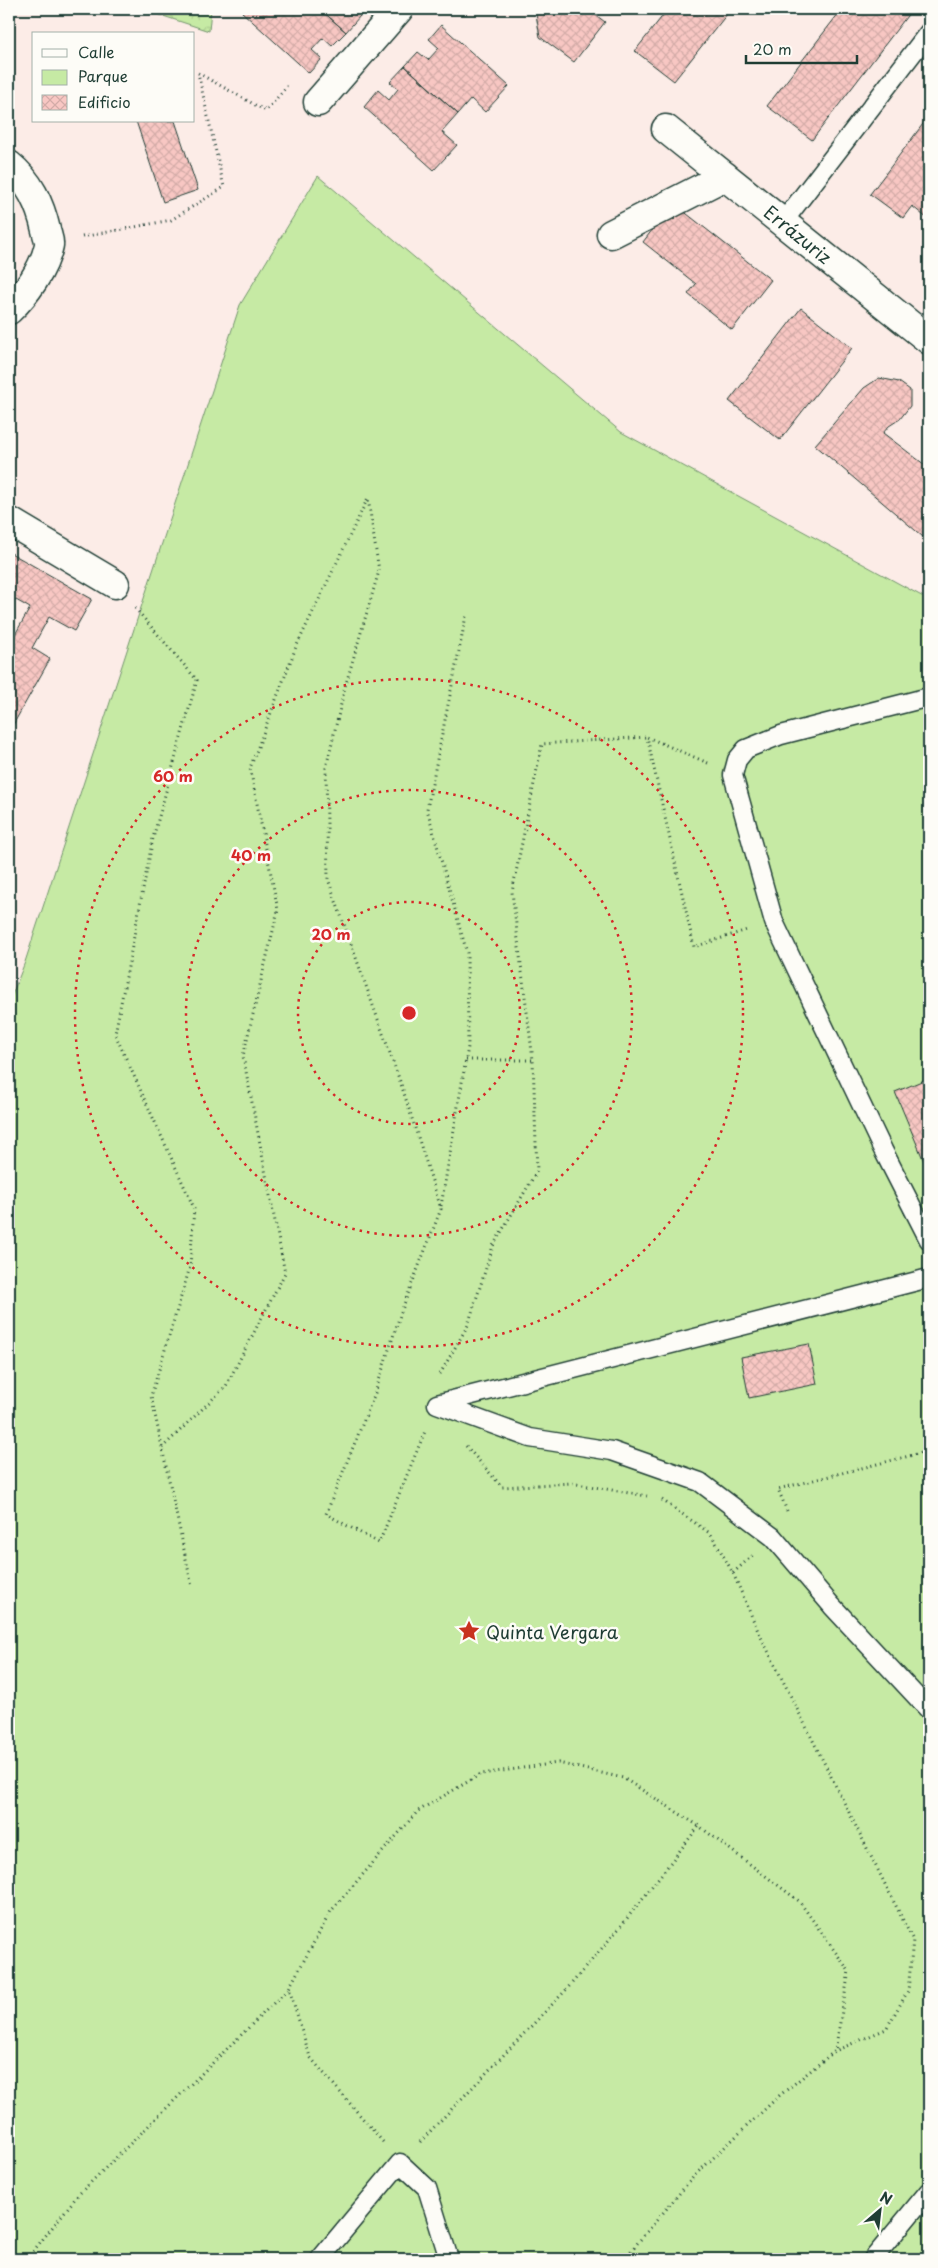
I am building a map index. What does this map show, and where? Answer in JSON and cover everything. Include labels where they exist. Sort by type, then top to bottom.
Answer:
[{"type":"street","points":[[318,102],[399,9]]},
{"type":"street","name":"Errázuriz","points":[[666,129],[929,340]]},
{"type":"street","points":[[9,165],[22,176],[41,206],[49,244],[38,272],[19,300],[9,310]]},
{"type":"street","points":[[611,234],[725,176]]},
{"type":"street","points":[[9,521],[115,584]]},
{"type":"lane","points":[[783,222],[929,32]]},
{"type":"lane","points":[[929,696],[781,735],[746,749],[737,760],[733,774],[774,922],[883,1150],[929,1240]]},
{"type":"lane","points":[[437,1404],[929,1278]]},
{"type":"lane","points":[[437,1404],[530,1438],[612,1451],[700,1482],[773,1537],[832,1606],[929,1710]]},
{"type":"lane","points":[[320,2259],[400,2163],[426,2188],[449,2259]]},
{"type":"lane","points":[[872,2259],[929,2191]]},
{"type":"path","points":[[49,244],[171,220],[224,187],[198,73],[266,111],[290,83],[318,102]]},
{"type":"path","points":[[162,1448],[226,1386],[285,1273],[243,1056],[278,910],[250,768],[296,647],[368,498],[379,571],[345,687],[326,768],[328,879],[402,1087],[441,1209]]},
{"type":"path","points":[[115,584],[197,680],[153,838],[115,1034],[194,1208],[190,1267],[151,1396],[192,1587]]},
{"type":"path","points":[[466,616],[427,810],[467,953],[468,1047],[466,1060],[441,1209],[401,1312],[375,1393],[326,1514],[379,1543],[437,1404],[438,1379],[468,1325],[493,1246],[537,1171],[533,1060],[512,892],[542,744],[647,737],[733,774]]},
{"type":"path","points":[[647,737],[694,947],[774,922]]},
{"type":"path","points":[[466,1060],[533,1060]]},
{"type":"path","points":[[437,1404],[452,1430],[502,1487],[571,1483],[648,1496]]},
{"type":"path","points":[[733,1573],[791,1518],[778,1490],[929,1451]]},
{"type":"path","points":[[624,2259],[695,2175],[779,2096],[835,2051],[886,2030],[908,1991],[913,1940],[758,1631],[733,1573],[711,1534],[658,1498]]},
{"type":"path","points":[[27,2259],[78,2195],[289,1988],[331,1911],[418,1811],[481,1774],[558,1763],[623,1778],[699,1826],[799,1901],[849,1971],[835,2051]]},
{"type":"path","points":[[289,1988],[310,2057],[400,2163],[441,2118],[566,1990],[621,1926],[699,1826]]},
{"type":"green space","points":[[141,9],[211,9],[209,31],[145,10]]},
{"type":"green space","name":"Quinta Vergara","points":[[318,176],[621,432],[929,600],[929,2259],[9,2259],[9,1003],[25,962],[240,305]]},
{"type":"building","points":[[245,9],[320,9],[346,32],[332,46],[323,38],[312,50],[322,59],[309,73],[242,12]]},
{"type":"building","points":[[320,9],[353,9],[360,16],[346,32]]},
{"type":"building","points":[[535,9],[588,9],[605,22],[574,62],[540,37]]},
{"type":"building","points":[[668,9],[731,9],[674,81],[635,51]]},
{"type":"building","points":[[842,9],[905,9],[910,12],[812,140],[767,106]]},
{"type":"building","points":[[441,25],[509,86],[485,112],[471,99],[458,114],[405,66],[418,52],[428,60],[439,48],[429,39]]},
{"type":"building","points":[[405,66],[458,114],[442,132],[457,145],[434,170],[364,107],[378,90],[389,100],[398,89],[390,82]]},
{"type":"building","points":[[929,116],[929,220],[912,206],[903,218],[870,194]]},
{"type":"building","points":[[136,122],[175,122],[198,190],[163,202]]},
{"type":"building","points":[[682,210],[771,280],[732,330],[688,294],[696,284],[643,242],[665,213],[674,220]]},
{"type":"building","points":[[801,308],[852,348],[780,440],[729,401]]},
{"type":"building","points":[[879,378],[899,382],[910,390],[910,406],[900,419],[889,426],[883,433],[929,468],[929,542],[815,445],[864,388]]},
{"type":"building","points":[[9,552],[92,599],[74,631],[49,617],[32,648],[50,659],[9,732],[9,636],[13,638],[30,608],[9,596]]},
{"type":"building","points":[[929,1078],[929,1165],[926,1166],[895,1092]]},
{"type":"building","points":[[809,1344],[817,1384],[749,1398],[741,1357]]},
{"type":"place","name":"Quinta Vergara","points":[[469,1631]]}]
